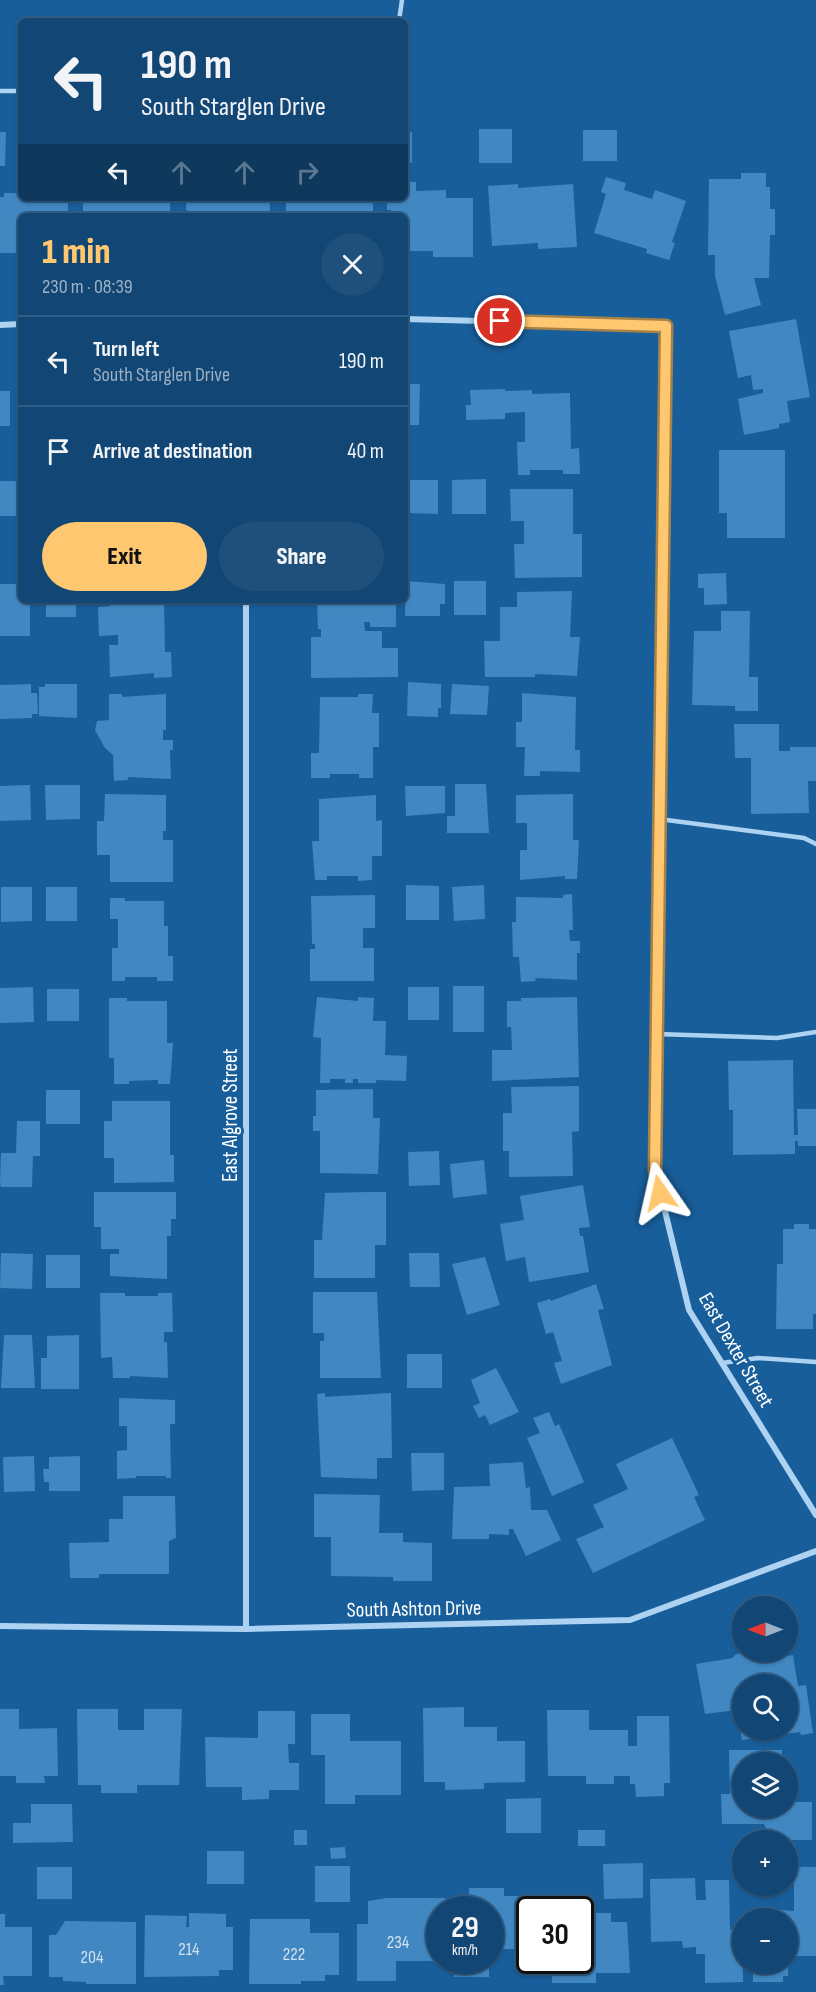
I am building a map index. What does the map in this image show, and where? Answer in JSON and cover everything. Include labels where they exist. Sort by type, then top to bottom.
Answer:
[{"type":"street","name":"East Dexter Street","points":[[408,319],[666,326],[655,1170],[689,1310],[816,1515]]},
{"type":"street","points":[[0,325],[18,324]]},
{"type":"street","name":"East Algrove Street","points":[[246,603],[246,1629]]},
{"type":"street","name":"South Ashton Drive","points":[[0,1626],[246,1629],[630,1620],[816,1551]]},
{"type":"lane","points":[[399,18],[402,0]]},
{"type":"lane","points":[[0,91],[18,91]]},
{"type":"lane","points":[[659,819],[804,838],[816,844]]},
{"type":"lane","points":[[657,1034],[777,1038],[816,1032]]},
{"type":"lane","points":[[722,1363],[758,1358],[816,1362]]},
{"type":"building","points":[[479,129],[512,129],[512,163],[479,163]]},
{"type":"building","points":[[583,130],[617,130],[617,161],[583,161]]},
{"type":"building","points":[[0,132],[6,132],[5,166],[0,166]]},
{"type":"building","points":[[408,132],[412,132],[412,163],[408,163]]},
{"type":"building","points":[[741,173],[766,173],[766,187],[770,187],[770,209],[775,209],[775,235],[770,235],[769,278],[754,278],[761,305],[725,315],[715,276],[715,255],[708,255],[709,179],[741,179]]},
{"type":"building","points":[[606,177],[626,183],[624,190],[652,199],[655,190],[686,201],[672,242],[675,243],[669,260],[646,253],[647,249],[594,233],[606,194],[601,192]]},
{"type":"building","points":[[408,182],[416,182],[416,191],[446,190],[446,198],[473,198],[473,257],[433,257],[433,251],[408,251],[408,213],[391,213],[391,210],[387,210],[387,201],[408,201]]},
{"type":"building","points":[[518,184],[518,188],[573,184],[577,247],[538,249],[538,243],[492,246],[488,186]]},
{"type":"building","points":[[4,193],[18,193],[18,201],[68,201],[68,213],[18,213],[18,253],[0,253],[0,197],[4,197]]},
{"type":"building","points":[[83,201],[170,201],[170,213],[83,213]]},
{"type":"building","points":[[186,201],[270,201],[268,213],[189,213],[186,210]]},
{"type":"building","points":[[286,201],[373,201],[373,213],[286,213]]},
{"type":"building","points":[[796,319],[810,397],[787,401],[790,422],[779,424],[779,428],[744,435],[738,399],[763,393],[763,389],[753,390],[751,375],[738,378],[729,331]]},
{"type":"building","points":[[408,384],[420,384],[419,425],[408,425]]},
{"type":"building","points":[[505,389],[505,391],[532,390],[532,394],[570,393],[571,449],[579,448],[580,474],[563,474],[563,470],[530,470],[530,475],[518,475],[517,442],[525,442],[525,412],[505,413],[505,419],[466,420],[466,405],[471,405],[470,390]]},
{"type":"building","points":[[0,391],[10,391],[10,426],[0,426]]},
{"type":"building","points":[[719,450],[785,450],[785,538],[727,538],[727,513],[719,513]]},
{"type":"building","points":[[486,479],[486,514],[452,514],[452,480]]},
{"type":"building","points":[[408,480],[438,480],[438,514],[408,513]]},
{"type":"building","points":[[0,481],[18,481],[18,516],[0,516]]},
{"type":"building","points":[[510,489],[573,489],[573,534],[582,534],[582,577],[515,578],[514,544],[524,544],[524,521],[511,521]]},
{"type":"building","points":[[726,573],[727,604],[704,605],[704,588],[698,588],[698,574]]},
{"type":"building","points":[[408,581],[445,584],[445,604],[440,604],[440,616],[405,616],[405,603],[408,603]]},
{"type":"building","points":[[454,581],[486,581],[486,615],[454,615]]},
{"type":"building","points":[[0,584],[18,584],[18,603],[30,603],[30,636],[0,636]]},
{"type":"building","points":[[572,591],[570,637],[580,637],[577,676],[535,674],[535,677],[485,677],[484,641],[500,641],[500,607],[517,607],[517,592]]},
{"type":"building","points":[[46,603],[76,603],[76,617],[46,617]]},
{"type":"building","points":[[110,603],[164,603],[165,652],[171,652],[172,677],[154,678],[154,673],[110,677],[109,645],[118,645],[118,635],[99,636],[98,607],[110,606]]},
{"type":"building","points":[[317,603],[396,603],[396,627],[370,627],[370,622],[364,622],[365,631],[382,631],[382,648],[398,648],[398,677],[311,678],[311,637],[321,637],[321,629],[318,629]]},
{"type":"building","points":[[721,611],[750,611],[749,677],[758,677],[758,711],[735,711],[735,706],[692,705],[694,631],[721,631]]},
{"type":"building","points":[[408,682],[441,684],[441,708],[438,708],[438,717],[407,716]]},
{"type":"building","points":[[31,684],[31,693],[37,693],[38,714],[32,714],[32,718],[0,719],[0,685]]},
{"type":"building","points":[[45,684],[77,684],[77,718],[39,716],[39,687],[45,687]]},
{"type":"building","points":[[452,684],[489,686],[487,715],[450,714]]},
{"type":"building","points":[[522,693],[576,697],[575,750],[580,750],[580,772],[540,771],[540,776],[524,776],[525,747],[516,747],[516,722],[522,722]]},
{"type":"building","points":[[109,694],[122,694],[122,697],[166,694],[166,730],[163,730],[163,740],[173,740],[173,750],[170,750],[171,779],[128,777],[128,780],[114,781],[113,755],[105,748],[95,730],[97,721],[109,720]]},
{"type":"building","points":[[358,694],[373,694],[372,713],[379,713],[379,747],[373,747],[373,778],[359,778],[359,774],[330,774],[330,778],[311,778],[311,753],[319,753],[320,697],[358,697]]},
{"type":"building","points":[[734,724],[779,724],[779,751],[790,751],[790,747],[816,747],[816,781],[808,781],[809,813],[751,814],[751,758],[735,758]]},
{"type":"building","points":[[455,784],[486,784],[489,833],[447,833],[447,816],[455,816]]},
{"type":"building","points":[[30,785],[31,820],[0,821],[0,786]]},
{"type":"building","points":[[45,785],[80,785],[80,819],[46,820]]},
{"type":"building","points":[[405,786],[445,786],[445,813],[406,816]]},
{"type":"building","points":[[105,794],[166,795],[166,831],[163,831],[163,840],[173,840],[173,882],[110,882],[110,855],[97,855],[97,821],[104,821]]},
{"type":"building","points":[[573,794],[573,840],[579,840],[577,879],[565,879],[565,876],[520,880],[520,850],[527,850],[527,823],[516,823],[516,795]]},
{"type":"building","points":[[376,795],[376,821],[382,820],[382,856],[372,856],[372,880],[358,881],[358,876],[327,876],[327,880],[315,880],[312,841],[319,841],[319,799]]},
{"type":"building","points":[[406,885],[439,886],[439,920],[406,920]]},
{"type":"building","points":[[484,885],[485,919],[454,921],[452,887]]},
{"type":"building","points":[[1,887],[32,887],[32,921],[1,922]]},
{"type":"building","points":[[46,887],[77,887],[77,921],[46,921]]},
{"type":"building","points":[[572,894],[573,930],[569,930],[570,941],[580,941],[580,953],[577,953],[577,980],[535,978],[536,981],[521,982],[519,957],[513,957],[512,922],[516,922],[516,897],[563,898],[563,895]]},
{"type":"building","points":[[375,895],[375,928],[363,928],[363,948],[374,948],[374,981],[310,981],[310,949],[315,949],[315,944],[312,944],[311,896]]},
{"type":"building","points":[[110,898],[125,898],[125,901],[164,901],[164,926],[168,926],[168,956],[173,956],[173,981],[157,981],[157,977],[125,977],[125,981],[112,981],[112,948],[118,948],[118,919],[110,919]]},
{"type":"building","points":[[453,986],[484,986],[484,1032],[453,1032]]},
{"type":"building","points":[[33,987],[34,1022],[0,1023],[0,988]]},
{"type":"building","points":[[408,987],[439,987],[439,1020],[408,1020]]},
{"type":"building","points":[[47,989],[79,989],[79,1021],[47,1021]]},
{"type":"building","points":[[317,997],[358,1001],[358,997],[374,998],[373,1021],[386,1021],[385,1055],[407,1056],[406,1081],[376,1080],[376,1083],[358,1083],[358,1079],[353,1079],[353,1083],[345,1083],[345,1079],[330,1079],[330,1083],[320,1083],[321,1038],[313,1037]]},
{"type":"building","points":[[577,997],[579,1077],[492,1081],[492,1050],[512,1050],[511,1027],[507,1027],[507,1001],[521,1001],[521,998]]},
{"type":"building","points":[[109,998],[127,998],[127,1001],[167,1001],[167,1043],[173,1043],[170,1084],[158,1084],[158,1080],[114,1084],[114,1058],[109,1058]]},
{"type":"building","points":[[793,1060],[794,1135],[798,1135],[797,1109],[816,1109],[816,1146],[798,1146],[798,1141],[795,1141],[795,1154],[733,1155],[733,1110],[729,1110],[728,1061]]},
{"type":"building","points":[[579,1086],[579,1131],[572,1132],[573,1176],[509,1177],[509,1151],[503,1151],[503,1113],[512,1113],[511,1087]]},
{"type":"building","points":[[373,1089],[373,1118],[380,1118],[378,1174],[320,1173],[320,1131],[313,1131],[313,1116],[316,1116],[316,1090]]},
{"type":"building","points":[[46,1090],[80,1090],[80,1124],[46,1124]]},
{"type":"building","points":[[112,1101],[170,1101],[170,1155],[174,1155],[174,1182],[114,1183],[114,1158],[104,1158],[104,1121],[112,1121]]},
{"type":"building","points":[[17,1121],[40,1121],[40,1156],[33,1156],[32,1187],[1,1187],[1,1153],[16,1153]]},
{"type":"building","points":[[439,1151],[440,1185],[409,1186],[408,1152]]},
{"type":"building","points":[[484,1160],[487,1194],[453,1198],[450,1164]]},
{"type":"building","points":[[583,1185],[590,1227],[579,1228],[580,1236],[583,1236],[589,1272],[529,1282],[525,1257],[506,1261],[500,1224],[524,1220],[520,1196]]},
{"type":"building","points":[[94,1192],[176,1192],[176,1219],[171,1219],[171,1236],[167,1236],[167,1279],[110,1276],[110,1254],[119,1254],[119,1249],[101,1249],[101,1227],[94,1227]]},
{"type":"building","points":[[386,1192],[386,1245],[375,1245],[375,1278],[314,1278],[314,1240],[322,1240],[325,1193]]},
{"type":"building","points":[[794,1224],[809,1224],[809,1229],[816,1229],[816,1314],[813,1314],[813,1329],[776,1329],[777,1264],[783,1264],[783,1229],[794,1229]]},
{"type":"building","points":[[1,1253],[33,1254],[32,1289],[0,1288]]},
{"type":"building","points":[[409,1253],[439,1253],[440,1287],[410,1287]]},
{"type":"building","points":[[46,1255],[80,1255],[80,1288],[46,1288]]},
{"type":"building","points":[[485,1257],[500,1305],[467,1315],[452,1264]]},
{"type":"building","points":[[596,1284],[604,1309],[598,1310],[612,1365],[561,1384],[554,1363],[562,1361],[553,1332],[546,1334],[537,1303],[550,1299],[551,1301]]},
{"type":"building","points":[[313,1292],[377,1292],[381,1378],[320,1378],[320,1341],[324,1341],[324,1333],[313,1333]]},
{"type":"building","points":[[100,1293],[158,1296],[158,1293],[172,1293],[173,1332],[164,1332],[164,1342],[167,1342],[168,1378],[130,1376],[130,1378],[113,1378],[112,1357],[101,1358]]},
{"type":"building","points":[[4,1335],[32,1335],[35,1388],[1,1388]]},
{"type":"building","points":[[79,1335],[79,1389],[41,1389],[41,1358],[47,1358],[47,1336]]},
{"type":"building","points":[[407,1354],[442,1354],[442,1388],[407,1388]]},
{"type":"building","points":[[496,1368],[519,1412],[490,1425],[485,1415],[479,1418],[473,1406],[480,1403],[471,1380]]},
{"type":"building","points":[[325,1393],[325,1397],[391,1393],[392,1458],[377,1458],[377,1479],[321,1477],[317,1394]]},
{"type":"building","points":[[119,1398],[175,1400],[175,1424],[170,1424],[171,1478],[136,1476],[136,1478],[117,1479],[117,1451],[127,1450],[127,1426],[119,1426]]},
{"type":"building","points":[[549,1412],[555,1426],[559,1424],[584,1482],[552,1496],[527,1438],[540,1433],[533,1418]]},
{"type":"building","points":[[672,1438],[699,1495],[694,1497],[705,1520],[593,1573],[576,1539],[604,1527],[593,1505],[628,1489],[616,1464]]},
{"type":"building","points":[[411,1453],[444,1453],[444,1490],[412,1491]]},
{"type":"building","points":[[34,1456],[35,1491],[4,1492],[3,1457]]},
{"type":"building","points":[[80,1456],[80,1491],[49,1491],[49,1482],[44,1482],[43,1469],[49,1469],[49,1457]]},
{"type":"building","points":[[523,1462],[526,1488],[530,1487],[531,1510],[547,1510],[561,1540],[526,1556],[513,1529],[509,1529],[509,1535],[489,1534],[489,1539],[452,1539],[454,1487],[490,1486],[489,1464]]},
{"type":"building","points":[[314,1494],[380,1495],[379,1533],[403,1533],[403,1542],[432,1543],[432,1581],[393,1581],[393,1577],[331,1576],[331,1537],[314,1537]]},
{"type":"building","points":[[123,1496],[175,1496],[176,1538],[169,1541],[169,1574],[99,1574],[99,1578],[70,1578],[69,1543],[109,1542],[109,1519],[123,1519]]},
{"type":"building","points":[[732,1658],[732,1662],[794,1662],[796,1674],[732,1674],[732,1711],[705,1714],[696,1664]]},
{"type":"building","points":[[806,1685],[813,1733],[801,1735],[798,1732],[798,1686]]},
{"type":"building","points":[[464,1707],[464,1727],[497,1727],[497,1741],[525,1741],[525,1782],[484,1783],[484,1789],[445,1790],[445,1782],[424,1782],[423,1708]]},
{"type":"building","points":[[0,1709],[19,1709],[19,1729],[57,1728],[58,1776],[44,1776],[45,1783],[16,1783],[16,1776],[0,1776]]},
{"type":"building","points":[[77,1709],[118,1709],[118,1730],[144,1730],[144,1709],[182,1709],[179,1785],[137,1785],[137,1793],[101,1793],[101,1785],[78,1785]]},
{"type":"building","points":[[547,1710],[589,1710],[589,1730],[628,1730],[628,1746],[637,1746],[637,1716],[669,1716],[670,1783],[664,1783],[664,1796],[636,1797],[635,1784],[630,1784],[630,1776],[614,1776],[614,1784],[586,1784],[586,1776],[548,1776]]},
{"type":"building","points":[[258,1711],[295,1711],[295,1744],[288,1744],[289,1763],[299,1763],[299,1790],[269,1790],[269,1799],[242,1800],[242,1787],[206,1787],[205,1737],[258,1738]]},
{"type":"building","points":[[311,1714],[350,1714],[350,1741],[401,1741],[401,1795],[355,1795],[355,1804],[325,1804],[325,1755],[311,1755]]},
{"type":"building","points":[[729,1750],[782,1750],[782,1752],[732,1752],[732,1818],[798,1818],[798,1802],[812,1802],[812,1840],[798,1840],[798,1830],[767,1830],[764,1824],[722,1824],[721,1794],[730,1794]]},
{"type":"building","points":[[541,1798],[541,1833],[506,1833],[506,1799]]},
{"type":"building","points":[[31,1804],[72,1804],[73,1842],[13,1843],[13,1823],[31,1823]]},
{"type":"building","points":[[294,1830],[307,1830],[307,1845],[294,1845]]},
{"type":"building","points":[[578,1830],[605,1830],[605,1846],[578,1846]]},
{"type":"building","points":[[345,1847],[346,1858],[331,1859],[330,1848]]},
{"type":"building","points":[[207,1851],[244,1851],[244,1884],[207,1884]]},
{"type":"building","points":[[643,1863],[643,1898],[604,1899],[603,1864]]},
{"type":"building","points":[[315,1866],[350,1866],[350,1902],[315,1902]]},
{"type":"building","points":[[37,1867],[72,1867],[72,1899],[37,1899]]},
{"type":"building","points":[[798,1867],[816,1867],[816,1956],[798,1956],[798,1908],[794,1908],[794,1896],[798,1896]]},
{"type":"building","points":[[695,1878],[696,1900],[706,1900],[705,1880],[729,1880],[732,1974],[743,1974],[743,1982],[705,1983],[705,1954],[696,1954],[696,1947],[683,1948],[682,1941],[651,1942],[650,1879]]},
{"type":"building","points":[[469,1888],[504,1888],[504,1896],[469,1896]]},
{"type":"building","points":[[504,1896],[516,1896],[516,1949],[504,1949]]},
{"type":"building","points":[[387,1898],[426,1898],[426,1961],[396,1961],[396,1981],[357,1981],[357,1924],[368,1924],[368,1901]]},
{"type":"building","points":[[189,1913],[226,1914],[226,1927],[233,1927],[233,1970],[219,1970],[219,1976],[144,1977],[145,1915],[187,1916],[186,1927],[189,1927]]},
{"type":"building","points":[[594,1913],[611,1913],[611,1922],[627,1922],[630,1973],[596,1973],[596,1983],[552,1983],[552,1974],[594,1974]]},
{"type":"building","points":[[0,1914],[5,1914],[5,1927],[32,1927],[32,1976],[3,1976],[4,1985],[0,1985]]},
{"type":"building","points":[[250,1919],[310,1919],[310,1933],[339,1933],[339,1975],[325,1975],[325,1981],[301,1981],[301,1984],[249,1984]]},
{"type":"building","points":[[65,1921],[136,1922],[136,1984],[86,1984],[86,1982],[63,1981],[63,1977],[49,1977],[49,1935],[56,1935]]},
{"type":"building","points":[[454,1974],[489,1974],[489,1977],[454,1977]]},
{"type":"building","points":[[753,1974],[788,1974],[788,1976],[783,1976],[783,1982],[753,1982]]},
{"type":"route","points":[[500,321],[666,326],[655,1170],[660,1193]]}]
